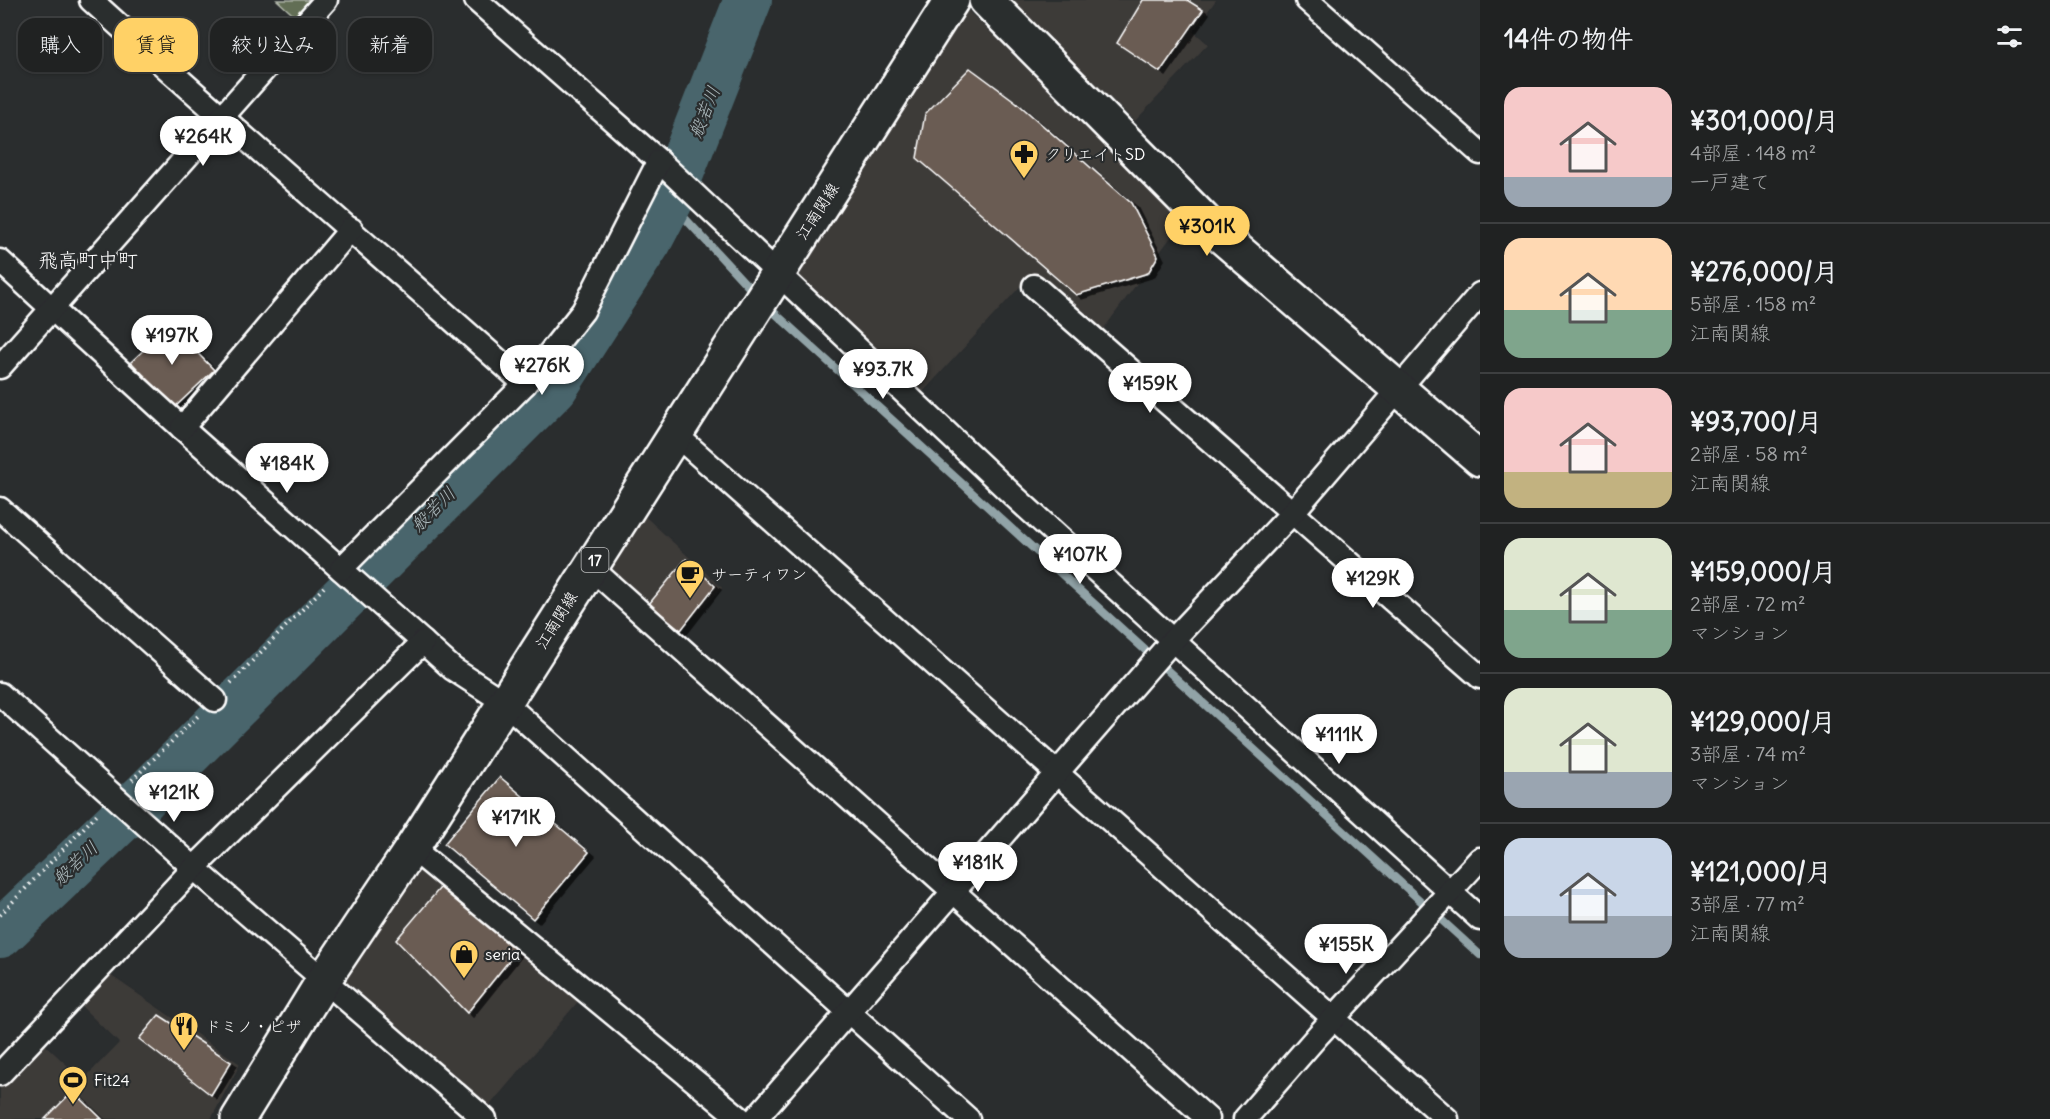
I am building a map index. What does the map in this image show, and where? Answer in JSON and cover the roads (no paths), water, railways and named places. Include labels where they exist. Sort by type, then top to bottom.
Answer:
[{"type":"main road","name":"江南関線","points":[[237,1119],[323,981],[412,848],[952,0]]},
{"type":"main road","points":[[986,0],[1214,230],[1480,459]]},
{"type":"street","points":[[91,0],[220,117],[351,229],[525,384]]},
{"type":"street","points":[[0,368],[326,0]]},
{"type":"street","points":[[476,0],[659,161],[1008,490],[1480,918]]},
{"type":"street","points":[[1306,0],[1480,153]]},
{"type":"street","points":[[341,569],[525,384],[583,311],[659,161]]},
{"type":"street","points":[[182,428],[351,229]]},
{"type":"street","points":[[0,261],[182,428],[453,669],[504,702],[968,1119]]},
{"type":"street","points":[[1034,286],[1480,677]]},
{"type":"street","points":[[755,1119],[1172,641],[1293,512],[1480,294]]},
{"type":"street","points":[[675,434],[1445,1118]]},
{"type":"street","points":[[0,509],[214,700]]},
{"type":"street","points":[[590,567],[952,893],[1208,1119]]},
{"type":"street","points":[[0,1074],[194,868],[423,642]]},
{"type":"street","points":[[0,694],[194,868],[485,1119]]},
{"type":"street","points":[[412,848],[741,1119]]},
{"type":"street","points":[[1245,1119],[1480,859]]},
{"type":"waterway","name":"般若川","points":[[0,934],[143,798],[554,387],[648,241],[669,201],[748,0]]},
{"type":"waterway","points":[[669,201],[757,296]]},
{"type":"waterway","points":[[766,305],[1480,955]]},
{"type":"place","name":"クリエイトSD","points":[[1024,180]]},
{"type":"place","name":"サーティワン","points":[[690,600]]},
{"type":"place","name":"seria","points":[[464,980]]},
{"type":"place","name":"ドミノ・ピザ","points":[[184,1052]]},
{"type":"place","name":"Fit24","points":[[73,1106]]},
{"type":"district","name":"飛高町中町","points":[[88,259]]}]
